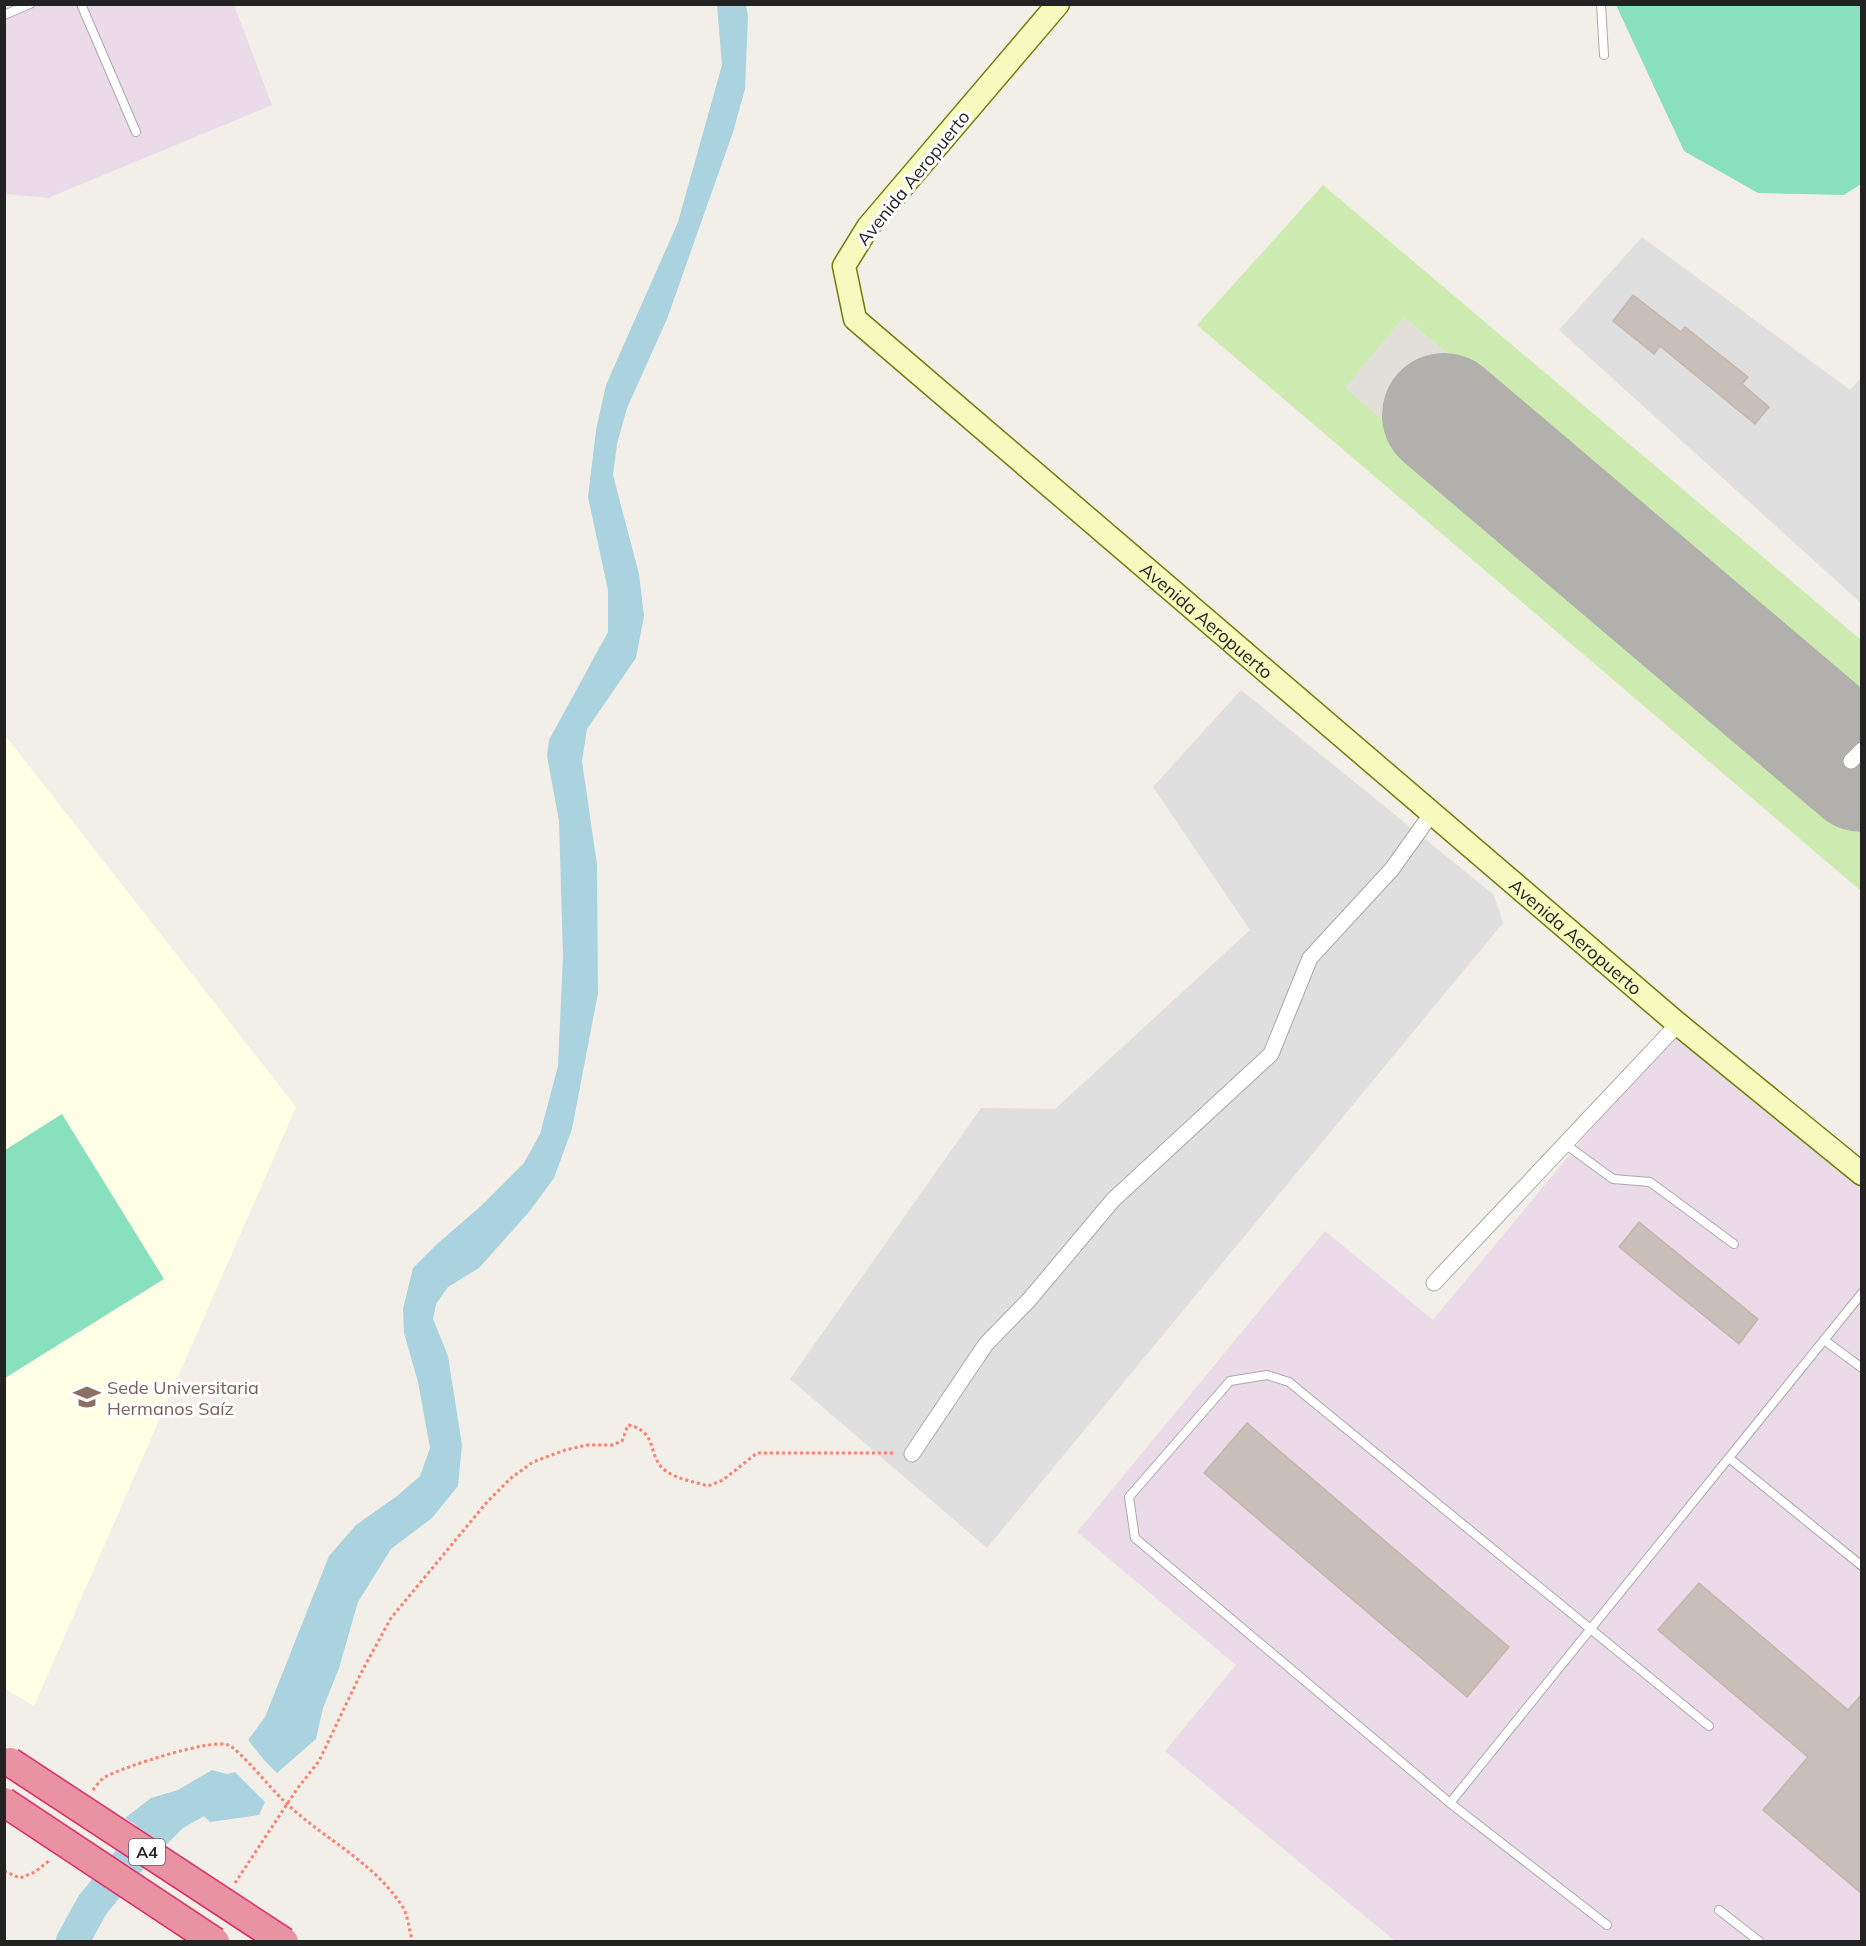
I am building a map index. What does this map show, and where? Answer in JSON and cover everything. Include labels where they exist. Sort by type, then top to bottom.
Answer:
[{"type":"highway","name":"A4","points":[[10,1762],[284,1941]]},
{"type":"highway","name":"A4","points":[[4,1802],[215,1941]]},
{"type":"street","name":"Avenida Aeropuerto","points":[[1059,4],[868,227],[844,266],[855,319],[1678,1024],[1862,1174]]},
{"type":"street","points":[[912,1454],[986,1344],[1029,1300],[1113,1200],[1271,1054],[1310,958],[1392,869],[1432,813]]},
{"type":"street","points":[[1434,1283],[1678,1024]]},
{"type":"lane","points":[[4,15],[30,4]]},
{"type":"lane","points":[[81,4],[136,132]]},
{"type":"lane","points":[[1601,4],[1604,55]]},
{"type":"lane","points":[[1565,1144],[1613,1179],[1650,1182],[1734,1244]]},
{"type":"lane","points":[[1450,1803],[1862,1293]]},
{"type":"lane","points":[[1824,1340],[1862,1368]]},
{"type":"lane","points":[[1607,1925],[1450,1803],[1135,1538],[1129,1497],[1230,1381],[1267,1375],[1289,1382],[1709,1726]]},
{"type":"lane","points":[[1729,1458],[1862,1566]]},
{"type":"lane","points":[[1719,1910],[1760,1941]]},
{"type":"path","points":[[231,1889],[287,1804],[319,1761],[361,1673],[391,1618],[487,1502],[511,1478],[533,1462],[565,1450],[587,1445],[613,1445],[622,1441],[628,1425],[640,1428],[649,1436],[657,1459],[666,1471],[708,1486],[723,1480],[757,1453],[912,1454]]},
{"type":"path","points":[[88,1798],[103,1778],[126,1769],[177,1751],[228,1744],[287,1804],[390,1889],[402,1905],[413,1941]]},
{"type":"path","points":[[4,1871],[20,1878],[35,1872],[48,1862],[55,1852]]},
{"type":"shaded area","points":[[4,5],[234,5],[272,105],[48,198],[5,194]]},
{"type":"shaded area","points":[[1642,237],[1850,390],[1861,378],[1861,603],[1559,330]]},
{"type":"shaded area","points":[[1404,317],[1861,704],[1861,825],[1344,388]]},
{"type":"shaded area","points":[[1241,690],[1494,895],[1503,923],[987,1548],[790,1379],[981,1108],[1055,1109],[1250,930],[1153,787]]},
{"type":"shaded area","name":"Sede Universitaria Hermanos Saíz","points":[[4,734],[296,1107],[34,1706],[4,1688]]},
{"type":"shaded area","points":[[1680,1021],[1861,1171],[1861,1941],[1395,1941],[1165,1751],[1236,1665],[1077,1532],[1325,1231],[1433,1320]]},
{"type":"green space","points":[[1616,5],[1861,5],[1861,184],[1844,195],[1758,193],[1684,151]]},
{"type":"green space","points":[[1323,185],[1861,640],[1861,704],[1404,317],[1345,388],[1861,825],[1861,891],[1197,325]]},
{"type":"green space","points":[[62,1114],[164,1279],[5,1378],[5,1150]]},
{"type":"water","points":[[717,5],[746,5],[748,17],[745,89],[733,132],[667,319],[627,408],[617,444],[613,475],[639,574],[644,616],[636,658],[587,729],[582,761],[597,865],[598,993],[572,1129],[554,1178],[529,1212],[479,1268],[448,1287],[436,1304],[433,1319],[448,1356],[462,1445],[458,1486],[432,1518],[391,1549],[358,1602],[339,1668],[323,1708],[316,1739],[277,1773],[248,1740],[265,1717],[329,1556],[356,1525],[397,1496],[420,1476],[430,1448],[418,1382],[404,1333],[403,1309],[413,1268],[524,1163],[540,1134],[558,1066],[563,956],[559,821],[547,756],[549,740],[608,632],[608,590],[588,497],[596,430],[606,385],[678,222],[722,65]]},
{"type":"water","points":[[212,1770],[227,1774],[235,1772],[265,1802],[259,1815],[210,1822],[204,1816],[183,1828],[166,1845],[125,1818],[151,1798],[178,1790]]},
{"type":"building","points":[[1633,295],[1681,332],[1685,327],[1748,377],[1742,384],[1769,407],[1755,424],[1660,346],[1654,354],[1613,321]]},
{"type":"building","points":[[1639,1222],[1758,1319],[1739,1344],[1619,1247]]},
{"type":"building","points":[[1247,1423],[1509,1647],[1467,1697],[1204,1473]]},
{"type":"building","points":[[1699,1583],[1848,1710],[1862,1694],[1862,1894],[1763,1810],[1808,1757],[1658,1630]]},
{"type":"waterway","points":[[72,1942],[93,1904],[160,1825]]},
{"type":"runway","points":[[1444,415],[1862,770]]},
{"type":"place","name":"Sede Universitaria Hermanos Saíz","points":[[87,1397]]}]
